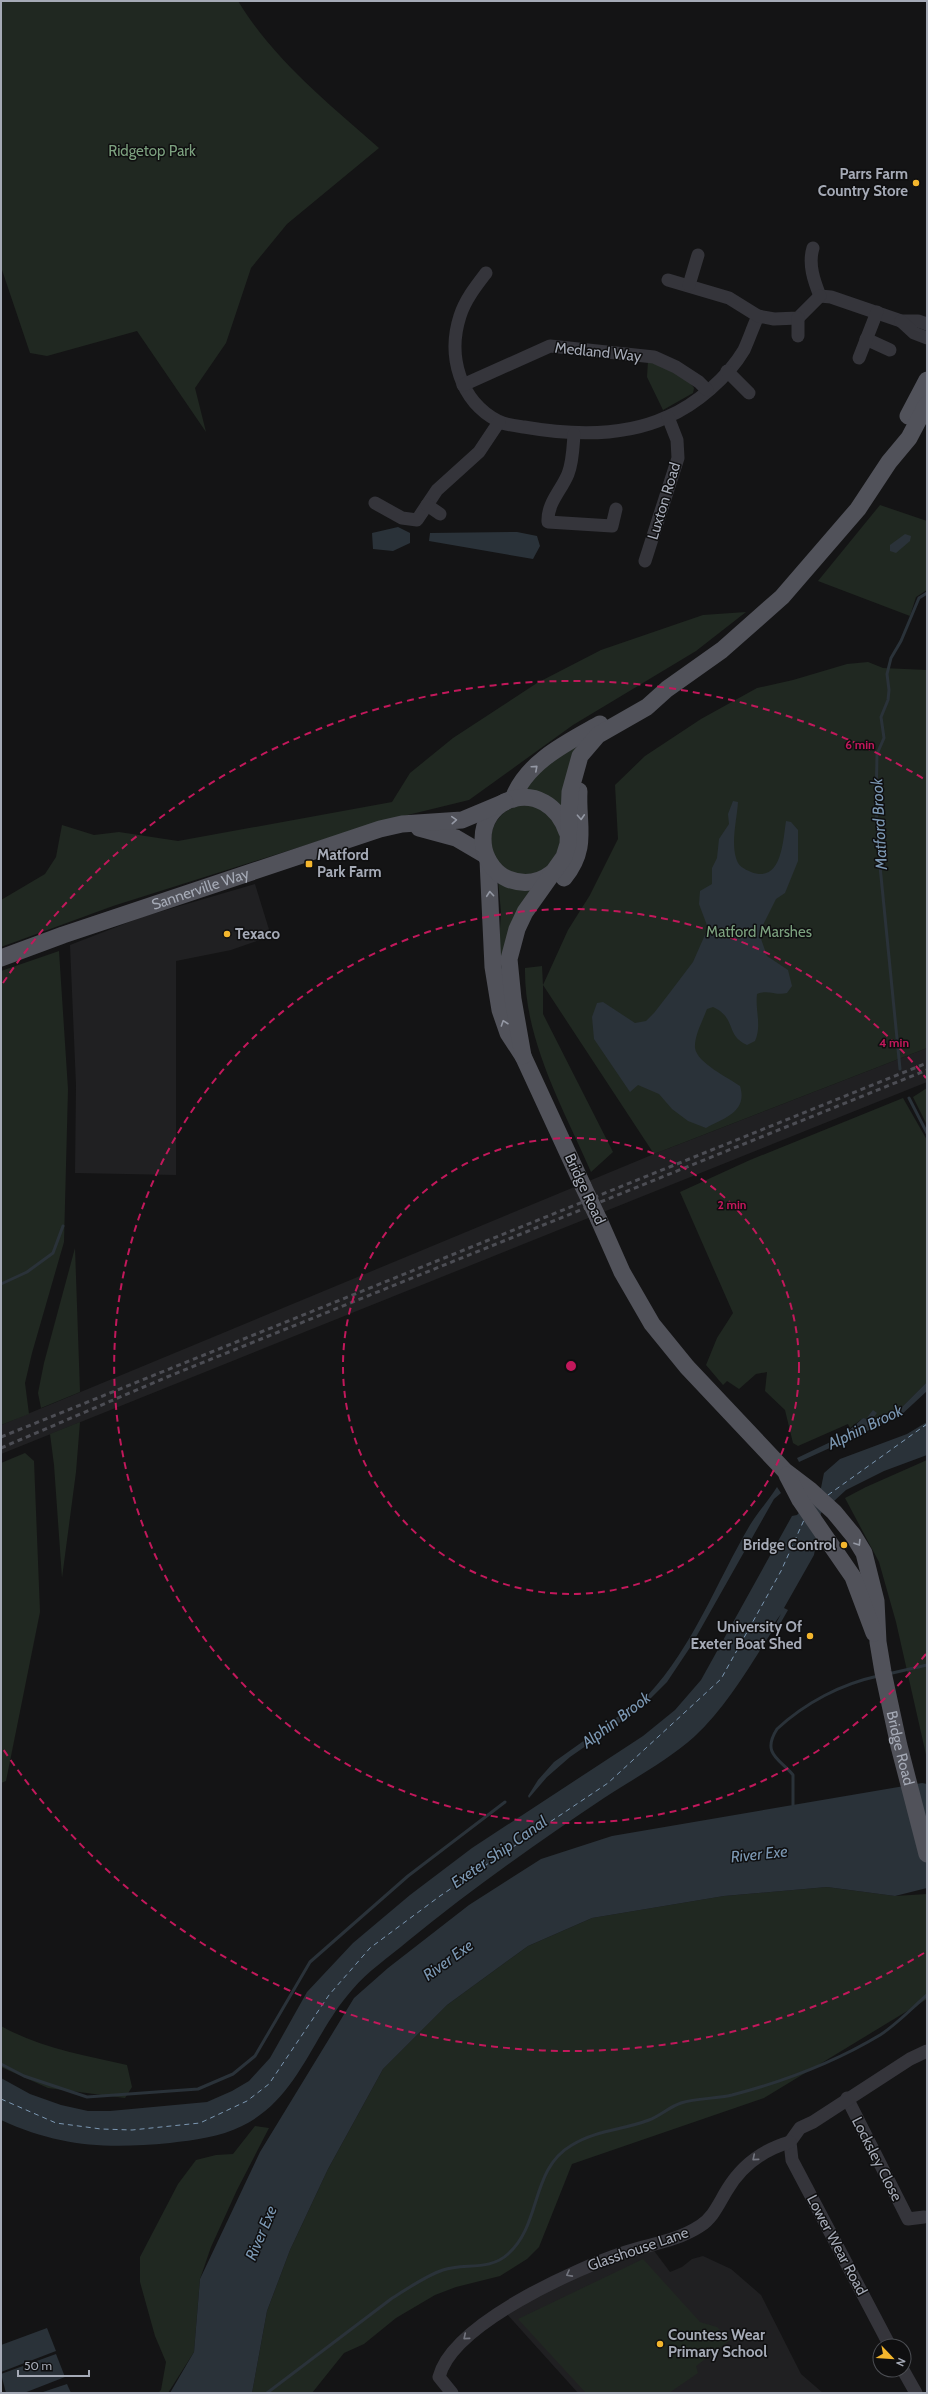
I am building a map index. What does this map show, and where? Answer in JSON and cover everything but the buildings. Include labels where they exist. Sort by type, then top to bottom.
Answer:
[{"type":"main road","points":[[889,462],[899,433],[927,380]]},
{"type":"main road","points":[[523,1056],[513,999],[509,959],[517,929],[531,902],[557,869],[564,857],[568,844],[567,832],[570,792],[580,756],[598,734],[647,707],[667,689],[722,650],[782,597],[858,509],[889,462],[909,438],[927,404]]},
{"type":"main road","points":[[557,869],[539,880],[521,882],[505,877],[486,857],[483,838],[486,822],[492,813],[509,801],[525,776],[568,742],[642,699],[667,689]]},
{"type":"main road","points":[[512,978],[519,943],[528,922],[542,901],[567,874],[578,855],[581,832],[579,794],[584,763],[600,740],[620,723]]},
{"type":"main road","points":[[509,801],[533,798],[549,804],[563,820],[567,832]]},
{"type":"main road","name":"Sannerville Way","points":[[1,958],[63,935],[282,861],[402,824],[462,820],[509,801]]},
{"type":"main road","name":"Sannerville Way","points":[[402,824],[436,831],[456,838],[486,857]]},
{"type":"main road","name":"Bridge Road","points":[[486,857],[495,990],[508,1033],[523,1056],[622,1272],[652,1324],[687,1367],[755,1437],[809,1500],[832,1545],[853,1577],[878,1642]]},
{"type":"main road","name":"Bridge Road","points":[[809,1500],[834,1512],[853,1535],[864,1553],[876,1601],[878,1642],[881,1662],[905,1768],[927,1854]]},
{"type":"street","points":[[813,248],[810,257],[812,271],[814,282],[820,296]]},
{"type":"street","points":[[688,285],[698,255]]},
{"type":"street","points":[[486,273],[468,299],[458,323],[456,366],[463,385],[470,398],[499,422],[574,434],[631,428],[668,417],[707,390],[727,371],[743,351],[758,316]]},
{"type":"street","points":[[668,280],[729,298],[758,316],[774,319],[798,318],[820,296]]},
{"type":"street","points":[[820,296],[877,312],[901,321],[918,321],[927,324]]},
{"type":"street","points":[[859,358],[877,312]]},
{"type":"street","points":[[798,318],[798,336]]},
{"type":"street","points":[[901,321],[914,333],[927,338]]},
{"type":"street","points":[[866,340],[890,350]]},
{"type":"street","name":"Medland Way","points":[[463,385],[550,346],[654,357],[676,367],[699,382],[707,390]]},
{"type":"street","points":[[727,371],[749,393]]},
{"type":"street","name":"Luxton Road","points":[[645,561],[678,458],[677,440],[668,417]]},
{"type":"street","points":[[374,502],[402,518],[417,520],[437,490],[479,452],[499,422]]},
{"type":"street","points":[[574,434],[571,464],[543,522],[612,526],[616,509]]},
{"type":"street","points":[[427,505],[440,514]]},
{"type":"street","points":[[790,2142],[800,2128],[813,2122],[847,2098],[910,2059],[927,2051]]},
{"type":"street","name":"Locksley Close","points":[[847,2098],[904,2220],[924,2217]]},
{"type":"street","name":"Lower Wear Road","points":[[790,2142],[789,2150],[792,2160],[886,2338]]},
{"type":"street","name":"Glasshouse Lane","points":[[452,2393],[439,2377],[444,2364],[458,2344],[484,2323],[543,2288],[578,2270],[626,2252],[673,2240],[699,2227],[715,2211],[727,2190],[754,2157],[771,2147],[790,2142]]},
{"type":"street","points":[[908,2378],[916,2393]]},
{"type":"shaded area","points":[[255,884],[271,936],[231,950],[176,961],[176,1175],[75,1173],[76,1085],[70,945],[142,917]]},
{"type":"shaded area","points":[[927,1048],[927,1082],[1,1454],[1,1425],[654,1154]]},
{"type":"shaded area","name":"Countess Wear Primary School","points":[[652,2248],[670,2272],[682,2267],[692,2259],[703,2256],[731,2269],[761,2295],[801,2374],[823,2393],[578,2393],[506,2313],[567,2278]]},
{"type":"green space","name":"Ridgetop Park","points":[[1,1],[238,1],[268,43],[285,62],[321,97],[379,148],[287,224],[251,268],[226,343],[195,388],[206,432],[137,331],[47,356],[30,353],[1,267]]},
{"type":"green space","points":[[648,361],[680,374],[694,388],[693,393],[663,410],[647,377]]},
{"type":"green space","points":[[880,505],[927,521],[927,590],[916,597],[910,616],[818,581]]},
{"type":"green space","points":[[746,612],[696,651],[573,725],[469,800],[379,822],[113,906],[1,947],[1,900],[45,874],[56,857],[62,825],[94,835],[119,832],[178,841],[392,802],[410,773],[453,738],[537,683],[601,650],[703,615]]},
{"type":"green space","name":"Matford Marshes","points":[[868,662],[883,668],[927,670],[927,1048],[654,1154],[543,985],[568,930],[590,895],[618,839],[615,785],[645,756],[701,719],[757,688],[793,680],[847,664]]},
{"type":"green space","points":[[579,744],[565,810],[547,796],[527,791],[525,786],[540,771]]},
{"type":"green space","points":[[519,805],[533,805],[546,811],[555,820],[559,826],[561,840],[559,854],[551,865],[540,873],[533,875],[519,875],[512,873],[501,865],[493,854],[491,847],[491,833],[493,826],[501,815],[512,807]]},
{"type":"green space","points":[[498,880],[532,890],[505,958],[498,961],[501,912]]},
{"type":"green space","points":[[59,951],[68,1089],[64,1242],[32,1353],[25,1383],[29,1414],[1,1425],[1,971]]},
{"type":"green space","points":[[542,966],[543,1014],[613,1152],[591,1172],[547,1073],[538,1047],[526,995],[525,968]]},
{"type":"green space","points":[[927,1088],[927,1125],[913,1097]]},
{"type":"green space","points":[[903,1098],[927,1140],[927,1382],[900,1409],[869,1423],[863,1418],[850,1428],[848,1424],[798,1446],[793,1443],[785,1410],[765,1391],[767,1372],[756,1374],[739,1389],[727,1381],[723,1385],[706,1365],[717,1338],[733,1313],[680,1192],[750,1160]]},
{"type":"green space","points":[[75,1248],[80,1392],[41,1408],[38,1393],[44,1363]]},
{"type":"green space","points":[[80,1422],[76,1472],[62,1578],[54,1465],[50,1434]]},
{"type":"green space","points":[[25,1453],[34,1461],[40,1612],[6,1781],[1,1783],[1,1463]]},
{"type":"green space","points":[[927,1460],[927,1759],[896,1622],[879,1562],[845,1498]]},
{"type":"green space","points":[[827,1887],[895,1896],[927,1894],[927,1999],[764,2098],[572,2164],[539,2247],[527,2259],[500,2276],[456,2287],[435,2295],[396,2318],[364,2344],[344,2353],[312,2393],[252,2393],[267,2311],[290,2250],[328,2169],[383,2069],[447,2005],[528,1946],[592,1918],[724,1896]]},
{"type":"green space","points":[[1,2026],[16,2034],[47,2045],[127,2065],[132,2087],[125,2098],[48,2088],[1,2067]]},
{"type":"green space","points":[[255,2126],[269,2128],[237,2190],[211,2247],[200,2279],[194,2352],[168,2393],[158,2393],[161,2390],[166,2362],[155,2336],[140,2282],[140,2257],[178,2184],[196,2160],[216,2155],[233,2154]]},
{"type":"green space","points":[[643,2259],[700,2322],[717,2327],[730,2340],[696,2366],[698,2373],[669,2393],[586,2393],[518,2319]]},
{"type":"water","points":[[398,527],[410,533],[410,543],[393,551],[373,549],[372,533]]},
{"type":"water","points":[[517,532],[537,536],[540,546],[533,559],[429,541],[430,533]]},
{"type":"water","points":[[905,534],[911,536],[910,541],[896,553],[890,551],[890,545]]},
{"type":"water","points":[[733,801],[738,802],[734,837],[736,858],[740,865],[748,871],[761,874],[769,872],[775,866],[782,849],[786,821],[791,822],[798,830],[798,861],[785,893],[776,899],[759,933],[767,956],[788,970],[792,986],[787,993],[783,994],[765,992],[757,994],[757,1035],[755,1041],[747,1045],[740,1041],[736,1036],[729,1021],[720,1011],[713,1007],[707,1009],[696,1038],[695,1048],[697,1054],[707,1065],[740,1086],[742,1095],[738,1108],[733,1113],[706,1128],[688,1121],[672,1109],[659,1094],[638,1085],[630,1092],[594,1039],[592,1017],[597,1003],[603,1002],[635,1023],[646,1021],[654,1013],[693,962],[708,928],[699,904],[700,891],[712,884],[712,868],[717,858],[719,839],[729,824],[728,814]]},
{"type":"water","name":"Alphin Brook","points":[[927,1382],[927,1391],[900,1416],[799,1462],[797,1458],[843,1436],[863,1418],[866,1419],[873,1410],[877,1413],[870,1422],[900,1409]]},
{"type":"water","name":"Exeter Ship Canal","points":[[927,1422],[927,1455],[884,1471],[846,1490],[821,1513],[814,1555],[784,1608],[788,1610],[776,1631],[773,1629],[781,1614],[771,1628],[773,1630],[727,1700],[706,1726],[673,1754],[604,1798],[480,1885],[431,1922],[372,1970],[358,1983],[338,2008],[291,2083],[278,2099],[261,2114],[242,2126],[225,2133],[170,2143],[125,2146],[84,2144],[64,2141],[43,2136],[1,2120],[1,2078],[30,2094],[61,2105],[88,2111],[110,2111],[207,2102],[232,2091],[249,2081],[270,2058],[307,1992],[353,1943],[410,1895],[472,1848],[643,1736],[675,1710],[701,1680],[792,1516],[797,1515],[821,1488],[824,1473],[840,1459],[907,1434]]},
{"type":"water","name":"Alphin Brook","points":[[777,1487],[781,1493],[774,1499],[691,1646],[667,1682],[642,1707],[570,1757],[547,1777],[529,1798],[528,1796],[538,1780],[554,1762],[648,1695],[664,1676],[704,1613],[750,1525]]},
{"type":"water","name":"River Exe","points":[[922,1783],[927,1784],[927,1888],[895,1896],[827,1887],[724,1896],[592,1918],[528,1946],[447,2005],[383,2069],[328,2169],[290,2250],[267,2311],[252,2393],[170,2393],[194,2352],[200,2279],[260,2152],[354,1998],[388,1968],[469,1905],[541,1859],[612,1836]]},
{"type":"water","points":[[47,2328],[56,2351],[1,2372],[1,2345]]},
{"type":"water","points":[[56,2354],[65,2377],[24,2393],[6,2393],[1,2374]]},
{"type":"water","points":[[67,2384],[71,2393],[40,2393]]},
{"type":"waterway","name":"Matford Brook","points":[[900,1069],[880,866],[876,808],[877,754],[884,738],[881,717],[888,700],[889,690],[887,674],[891,658],[901,641],[919,598],[927,593]]},
{"type":"waterway","name":"Matford Brook","points":[[909,1098],[927,1133]]},
{"type":"waterway","points":[[1,1284],[27,1272],[53,1253],[63,1226]]},
{"type":"waterway","points":[[888,1674],[927,1665]]},
{"type":"waterway","points":[[793,1805],[793,1775],[778,1760],[772,1750],[771,1744],[777,1729],[799,1711],[837,1689],[878,1676]]},
{"type":"waterway","points":[[1,2064],[24,2076],[87,2097],[198,2089],[233,2074],[255,2056],[310,1962],[408,1876],[505,1802]]},
{"type":"waterway","points":[[267,2393],[391,2299],[423,2279],[451,2268],[493,2263],[508,2254],[519,2242],[526,2228],[542,2182],[549,2168],[559,2155],[572,2145],[590,2136],[649,2120],[681,2103],[732,2095],[751,2090],[827,2062],[863,2045],[886,2031],[927,1995]]},
{"type":"ferry route","points":[[828,1495],[927,1424]]},
{"type":"ferry route","points":[[1,2099],[56,2123],[101,2129],[132,2130],[200,2123],[247,2101],[269,2084],[329,1995],[370,1948],[440,1896],[608,1783],[721,1679],[781,1571],[804,1520]]},
{"type":"railway","points":[[1,1437],[927,1063]]},
{"type":"railway","points":[[1,1448],[167,1377],[927,1070]]},
{"type":"place","name":"Parrs Farm Country Store","points":[[916,183]]},
{"type":"place","name":"Matford Park Farm","points":[[309,864]]},
{"type":"place","name":"Texaco","points":[[227,934]]},
{"type":"place","name":"Bridge Control","points":[[844,1545]]},
{"type":"place","name":"University Of Exeter Boat Shed","points":[[810,1636]]},
{"type":"place","name":"Countess Wear Primary School","points":[[660,2344]]}]
